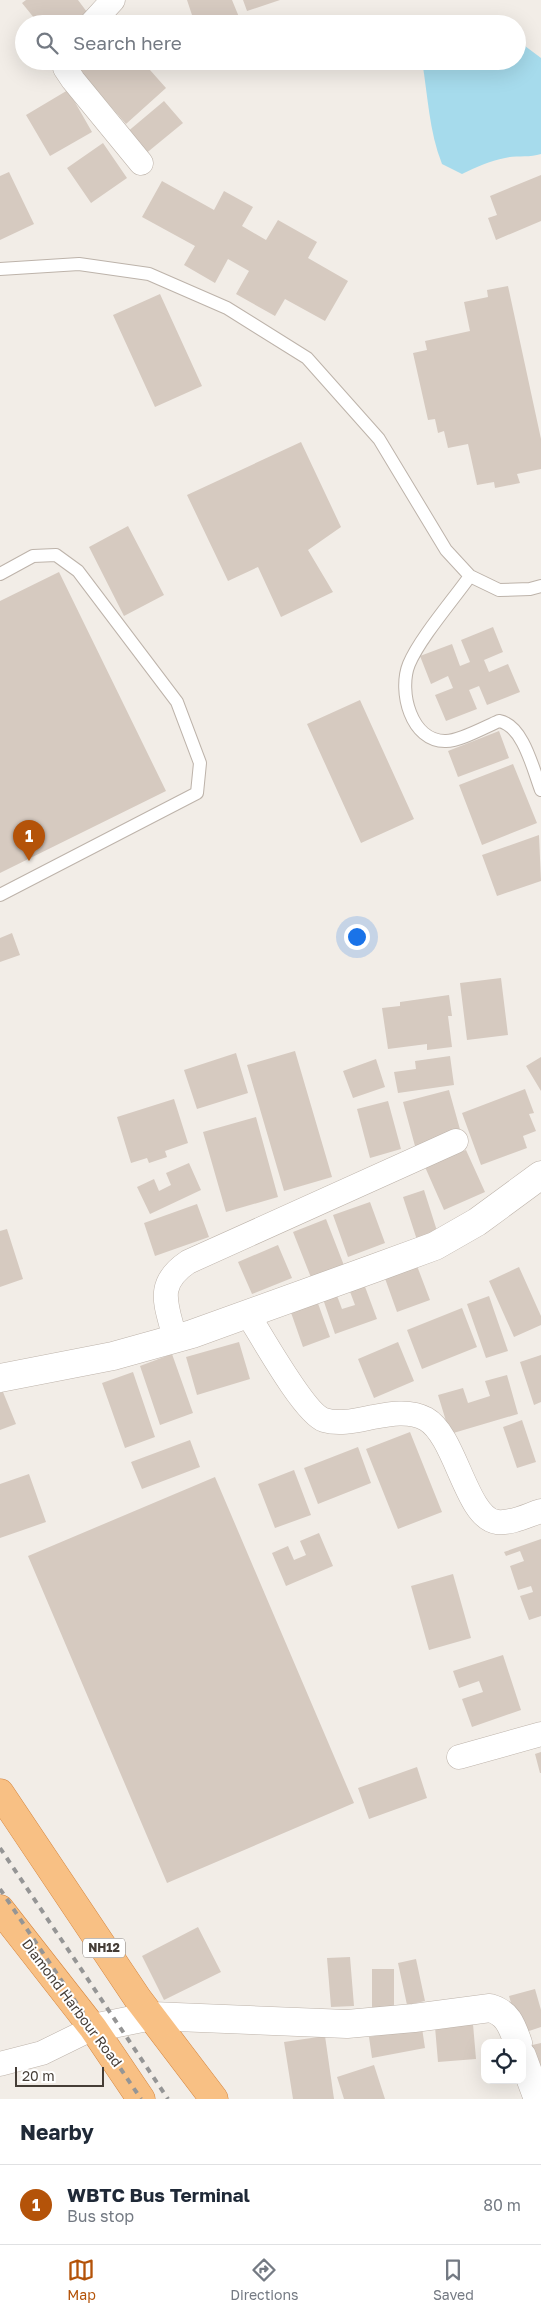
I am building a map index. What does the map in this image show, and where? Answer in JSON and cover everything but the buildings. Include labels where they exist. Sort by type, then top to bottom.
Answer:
[{"type":"highway","name":"NH12","points":[[0,1793],[152,2016],[214,2099]]},
{"type":"highway","name":"Diamond Harbour Road","points":[[0,1909],[93,2028],[141,2099]]},
{"type":"street","points":[[99,15],[113,0]]},
{"type":"street","points":[[66,70],[141,163]]},
{"type":"street","points":[[175,1339],[165,1299],[166,1285],[175,1271],[188,1262],[456,1140]]},
{"type":"street","points":[[0,1378],[113,1356],[175,1339],[435,1246],[477,1222],[541,1175]]},
{"type":"street","points":[[247,1314],[307,1406],[324,1420],[343,1422],[409,1414],[426,1419],[443,1437],[476,1506],[485,1517],[497,1522],[541,1511]]},
{"type":"street","points":[[459,1757],[541,1734]]},
{"type":"street","points":[[0,2064],[42,2053],[93,2028],[152,2016],[347,2024],[490,2008],[501,2011],[506,2017],[516,2039]]},
{"type":"street","points":[[526,2067],[538,2099]]},
{"type":"lane","points":[[0,269],[79,264],[150,274],[227,308],[307,358],[379,440],[446,550],[470,576],[499,590],[530,589],[541,586]]},
{"type":"lane","points":[[0,574],[32,556],[56,555],[78,571],[176,702],[200,763],[197,793],[0,895]]},
{"type":"lane","points":[[470,576],[420,646],[409,665],[405,687],[410,713],[419,730],[433,741],[448,741],[499,722],[508,723],[518,734],[541,790]]},
{"type":"water","points":[[526,47],[541,58],[541,154],[499,159],[462,174],[442,164],[432,126],[423,70],[526,70]]},
{"type":"railway","points":[[0,1848],[168,2099]]},
{"type":"railway","points":[[0,1889],[141,2099]]},
{"type":"place","name":"WBTC Bus Terminal","points":[[29,861]]}]
